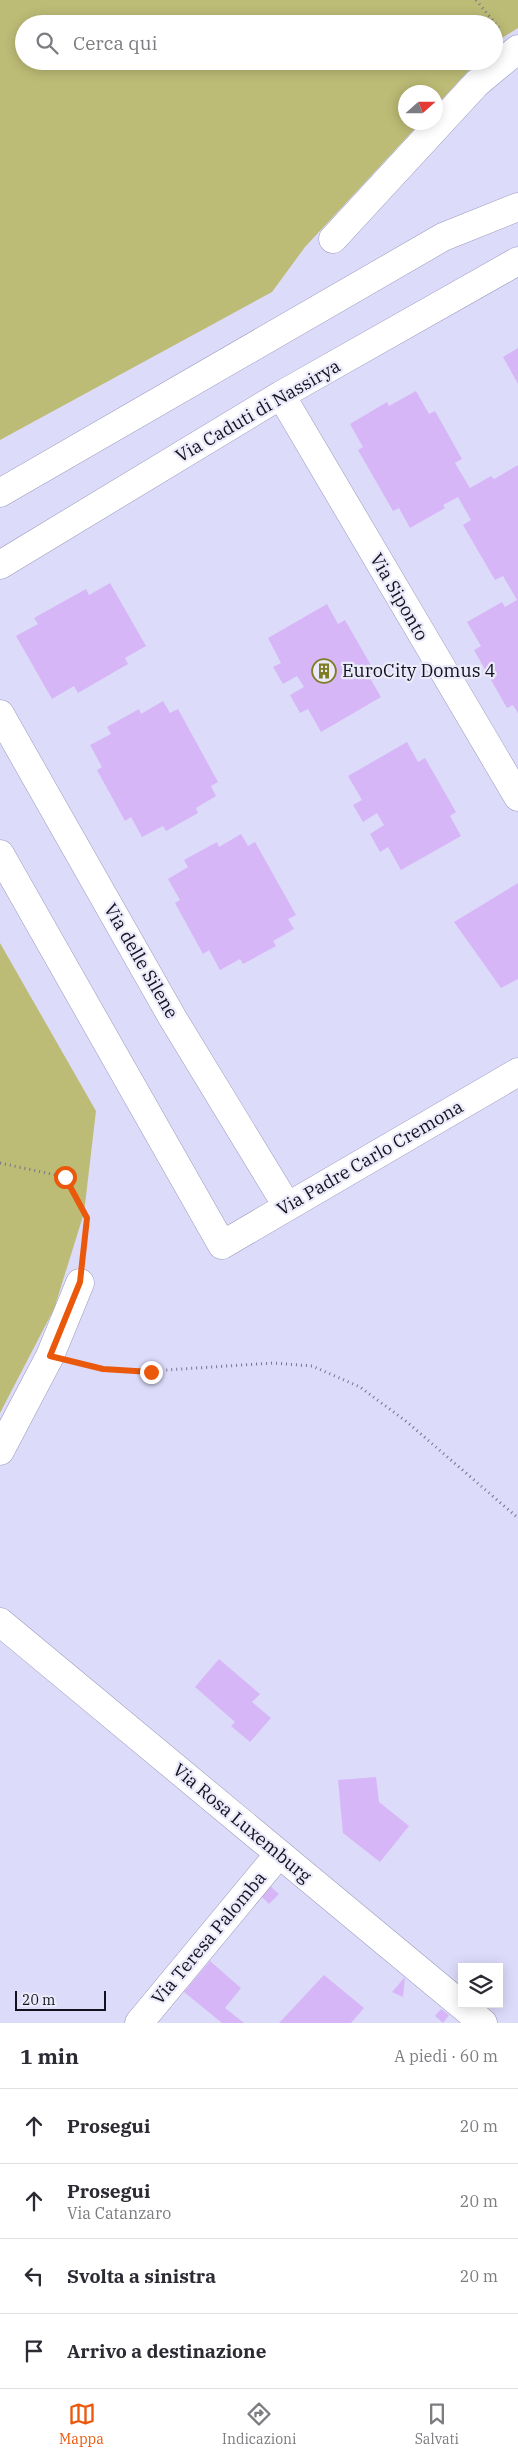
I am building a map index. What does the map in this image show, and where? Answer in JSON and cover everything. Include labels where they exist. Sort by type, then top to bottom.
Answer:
[{"type":"street","points":[[503,61],[517,49]]},
{"type":"street","points":[[333,239],[477,83],[492,70]]},
{"type":"street","points":[[0,493],[443,237],[518,207]]},
{"type":"street","name":"Via Caduti di Nassirya","points":[[0,565],[281,395],[518,261]]},
{"type":"street","name":"Via Siponto","points":[[281,395],[518,797]]},
{"type":"street","name":"Via delle Silene","points":[[0,714],[172,1017],[287,1206]]},
{"type":"street","name":"Via Padre Carlo Cremona","points":[[0,854],[222,1245],[518,1072]]},
{"type":"street","points":[[0,1451],[50,1356],[80,1282]]},
{"type":"street","name":"Via Rosa Luxemburg","points":[[0,1622],[483,2023]]},
{"type":"street","name":"Via Teresa Palomba","points":[[139,2023],[279,1854]]},
{"type":"path","points":[[476,0],[489,15]]},
{"type":"path","points":[[503,32],[517,49]]},
{"type":"path","points":[[0,1163],[65,1177],[87,1218],[80,1282]]},
{"type":"path","points":[[50,1356],[103,1369],[151,1372],[273,1363],[312,1366],[360,1387],[407,1422],[518,1518]]},
{"type":"shaded area","points":[[0,0],[518,0],[518,28],[503,37],[503,15],[15,15],[15,70],[469,70],[443,98],[443,85],[398,85],[398,130],[414,130],[305,247],[272,292],[0,440]]},
{"type":"shaded area","points":[[0,943],[96,1111],[84,1213],[54,1309],[0,1413]]},
{"type":"building","points":[[518,348],[518,384],[503,357]]},
{"type":"building","points":[[416,391],[429,414],[435,411],[462,459],[455,463],[470,488],[491,476],[494,479],[518,465],[518,713],[513,705],[507,708],[474,650],[481,646],[467,622],[502,602],[505,607],[517,600],[503,576],[495,580],[463,525],[471,520],[458,497],[443,505],[445,508],[410,528],[399,508],[393,511],[358,450],[363,447],[350,424],[387,402],[389,406]]},
{"type":"building","points":[[110,583],[146,646],[125,658],[128,664],[78,693],[74,686],[52,699],[16,636],[38,624],[34,618],[86,589],[89,595]]},
{"type":"building","name":"EuroCity Domus 4","points":[[327,604],[338,624],[345,620],[376,674],[370,678],[381,697],[321,732],[308,709],[300,713],[290,695],[304,687],[297,676],[283,684],[273,667],[281,663],[268,638]]},
{"type":"building","points":[[163,701],[170,713],[178,709],[218,782],[211,786],[216,796],[196,808],[198,813],[166,831],[163,826],[142,837],[131,817],[125,821],[97,770],[102,767],[90,745],[111,734],[107,727],[139,709],[141,714]]},
{"type":"building","points":[[407,742],[418,762],[425,758],[456,812],[450,816],[461,836],[401,870],[388,847],[380,852],[370,834],[384,825],[377,813],[363,822],[353,805],[362,800],[348,776]]},
{"type":"building","points":[[241,834],[248,846],[255,842],[296,915],[288,919],[294,929],[273,941],[276,946],[243,964],[240,959],[220,970],[209,950],[203,954],[175,903],[180,900],[168,879],[188,867],[184,860],[217,842],[219,847]]},
{"type":"building","points":[[518,883],[518,979],[501,988],[454,922]]},
{"type":"building","points":[[219,1659],[260,1694],[252,1702],[271,1718],[250,1742],[231,1726],[235,1722],[195,1687]]},
{"type":"building","points":[[376,1777],[379,1802],[409,1826],[380,1862],[343,1833],[338,1780]]},
{"type":"building","points":[[270,1886],[279,1894],[269,1904],[262,1897]]},
{"type":"building","points":[[210,1961],[241,1988],[225,2008],[244,2023],[222,2023],[184,1992]]},
{"type":"building","points":[[324,1975],[364,2008],[351,2023],[279,2023]]},
{"type":"building","points":[[405,1977],[403,1997],[392,1992]]},
{"type":"building","points":[[441,2009],[449,2015],[443,2023],[435,2016]]},
{"type":"place","name":"EuroCity Domus 4","points":[[324,671]]},
{"type":"route","points":[[65,1177],[87,1218],[80,1282],[50,1356],[103,1369],[151,1372]]}]
